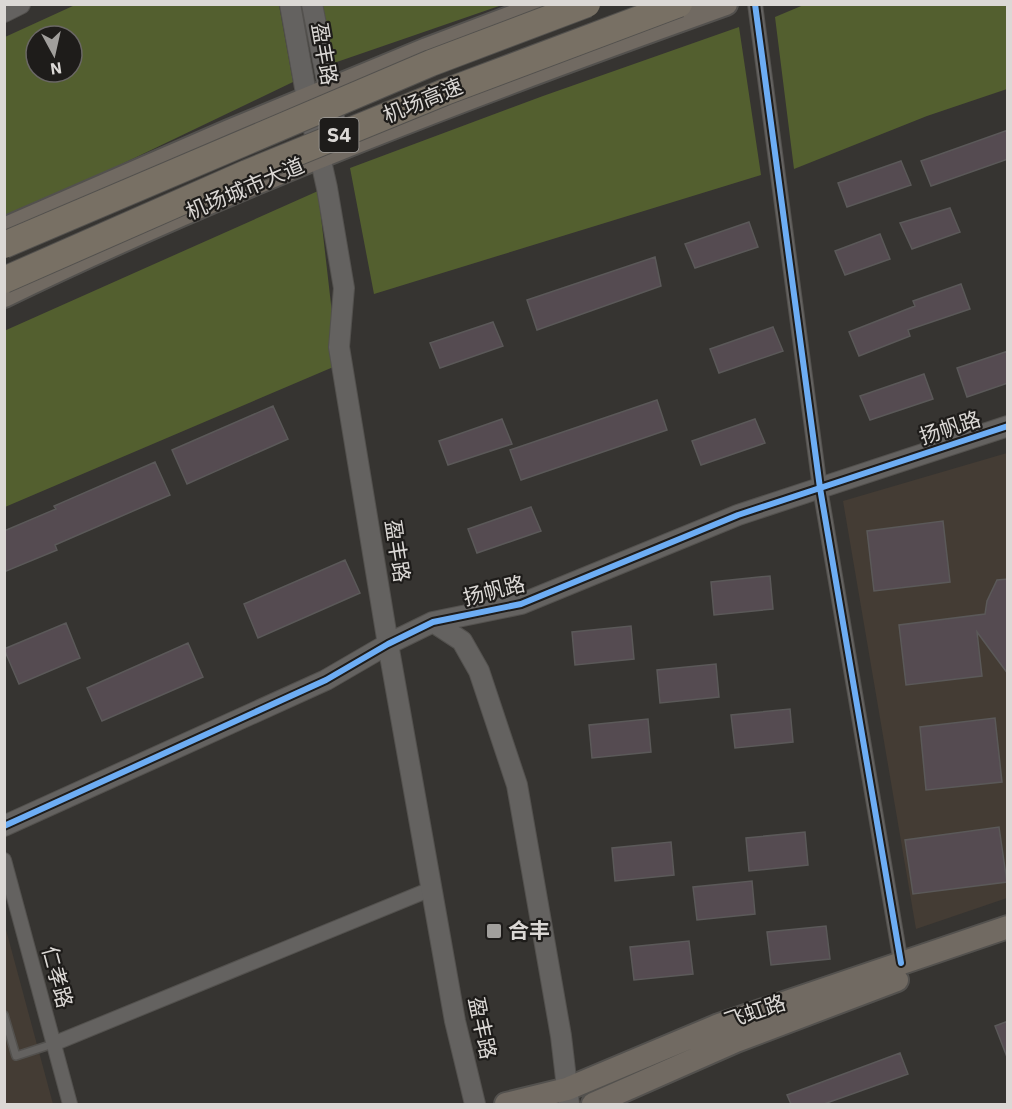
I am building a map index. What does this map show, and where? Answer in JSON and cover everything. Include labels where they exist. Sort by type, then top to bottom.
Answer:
[{"type":"highway","name":"机场高速","points":[[4,245],[431,63],[586,4]]},
{"type":"highway","name":"机场高速","points":[[4,280],[247,173],[445,92],[680,4]]},
{"type":"main road","points":[[4,12],[21,4]]},
{"type":"main road","name":"盈丰路","points":[[290,4],[307,99],[330,153]]},
{"type":"main road","name":"盈丰路","points":[[312,4],[328,90],[330,153],[344,288],[339,347],[387,644],[431,889],[455,1021],[475,1104]]},
{"type":"main road","points":[[4,229],[328,90],[427,49],[546,4]]},
{"type":"main road","name":"机场城市大道","points":[[4,296],[211,203],[330,153],[453,104],[726,4]]},
{"type":"main road","name":"扬帆路","points":[[4,826],[326,680],[387,644],[433,622],[521,604],[738,515],[1008,426]]},
{"type":"main road","points":[[433,622],[462,641],[479,671],[517,785],[561,1036],[568,1097]]},
{"type":"main road","name":"飞虹路","points":[[506,1104],[568,1097],[719,1025],[1008,927]]},
{"type":"main road","name":"飞虹路","points":[[593,1104],[736,1041],[905,976],[1008,943]]},
{"type":"street","points":[[755,4],[820,488],[901,963]]},
{"type":"street","name":"仁孝路","points":[[4,860],[70,1104]]},
{"type":"street","points":[[53,1044],[431,889]]},
{"type":"lane","points":[[4,1015],[16,1056],[53,1044]]},
{"type":"shaded area","points":[[1007,453],[1007,898],[916,929],[843,501]]},
{"type":"shaded area","points":[[5,926],[53,1104],[5,1104]]},
{"type":"green space","points":[[321,4],[502,5],[331,64]]},
{"type":"green space","points":[[806,4],[1007,5],[1007,89],[927,116],[794,169],[775,17]]},
{"type":"green space","points":[[75,5],[279,5],[293,82],[5,220],[5,37],[24,28],[24,84],[84,84],[84,24],[33,24]]},
{"type":"green space","points":[[739,27],[761,175],[374,294],[350,168],[543,96]]},
{"type":"green space","points":[[318,191],[338,365],[5,507],[4,331]]},
{"type":"building","points":[[1008,130],[1008,159],[931,186],[921,161]]},
{"type":"building","points":[[901,161],[911,185],[847,207],[838,183]]},
{"type":"building","points":[[950,208],[960,232],[912,249],[900,223]]},
{"type":"building","points":[[749,222],[758,247],[695,268],[685,244]]},
{"type":"building","points":[[880,234],[890,259],[845,275],[835,251]]},
{"type":"building","points":[[655,257],[661,286],[537,330],[527,300]]},
{"type":"building","points":[[961,284],[970,309],[908,330],[910,336],[859,356],[849,332],[915,306],[913,301]]},
{"type":"building","points":[[493,322],[503,346],[440,368],[430,343]]},
{"type":"building","points":[[773,327],[783,351],[719,373],[710,349]]},
{"type":"building","points":[[1008,351],[1008,383],[967,397],[957,368]]},
{"type":"building","points":[[924,374],[933,399],[870,420],[860,396]]},
{"type":"building","points":[[657,400],[667,430],[521,480],[510,450]]},
{"type":"building","points":[[273,406],[288,439],[187,484],[172,450]]},
{"type":"building","points":[[502,419],[512,444],[448,465],[439,441]]},
{"type":"building","points":[[755,419],[765,443],[701,465],[692,441]]},
{"type":"building","points":[[155,462],[170,495],[55,545],[57,550],[4,572],[4,531],[56,509],[54,506]]},
{"type":"building","points":[[531,507],[541,531],[477,553],[468,529]]},
{"type":"building","points":[[943,521],[950,582],[874,591],[867,531]]},
{"type":"building","points":[[345,560],[360,593],[258,638],[244,604]]},
{"type":"building","points":[[770,576],[773,609],[714,615],[711,582]]},
{"type":"building","points":[[1008,579],[1008,674],[977,632],[982,676],[906,685],[899,625],[985,614],[987,601],[997,580]]},
{"type":"building","points":[[66,623],[80,658],[19,684],[4,649]]},
{"type":"building","points":[[631,626],[634,659],[575,665],[572,632]]},
{"type":"building","points":[[188,643],[203,677],[102,721],[87,688]]},
{"type":"building","points":[[716,664],[719,697],[660,703],[657,670]]},
{"type":"building","points":[[790,709],[793,742],[735,748],[731,715]]},
{"type":"building","points":[[995,718],[1002,782],[926,790],[920,727]]},
{"type":"building","points":[[648,719],[651,752],[592,758],[589,725]]},
{"type":"building","points":[[999,827],[1007,882],[913,894],[905,840]]},
{"type":"building","points":[[805,832],[808,865],[749,871],[746,838]]},
{"type":"building","points":[[671,842],[674,875],[615,881],[612,848]]},
{"type":"building","points":[[752,881],[755,914],[697,920],[693,887]]},
{"type":"building","points":[[826,926],[830,959],[771,965],[767,932]]},
{"type":"building","points":[[689,941],[693,974],[634,980],[630,947]]},
{"type":"building","points":[[1008,1021],[1008,1057],[1007,1057],[995,1026]]},
{"type":"building","points":[[900,1053],[908,1074],[824,1104],[791,1104],[787,1095]]},
{"type":"cycle path","points":[[755,4],[820,488],[901,963]]},
{"type":"cycle path","points":[[4,826],[326,680],[388,644],[433,622],[521,604],[738,515],[1008,426]]},
{"type":"place","name":"合丰","points":[[494,931]]}]
